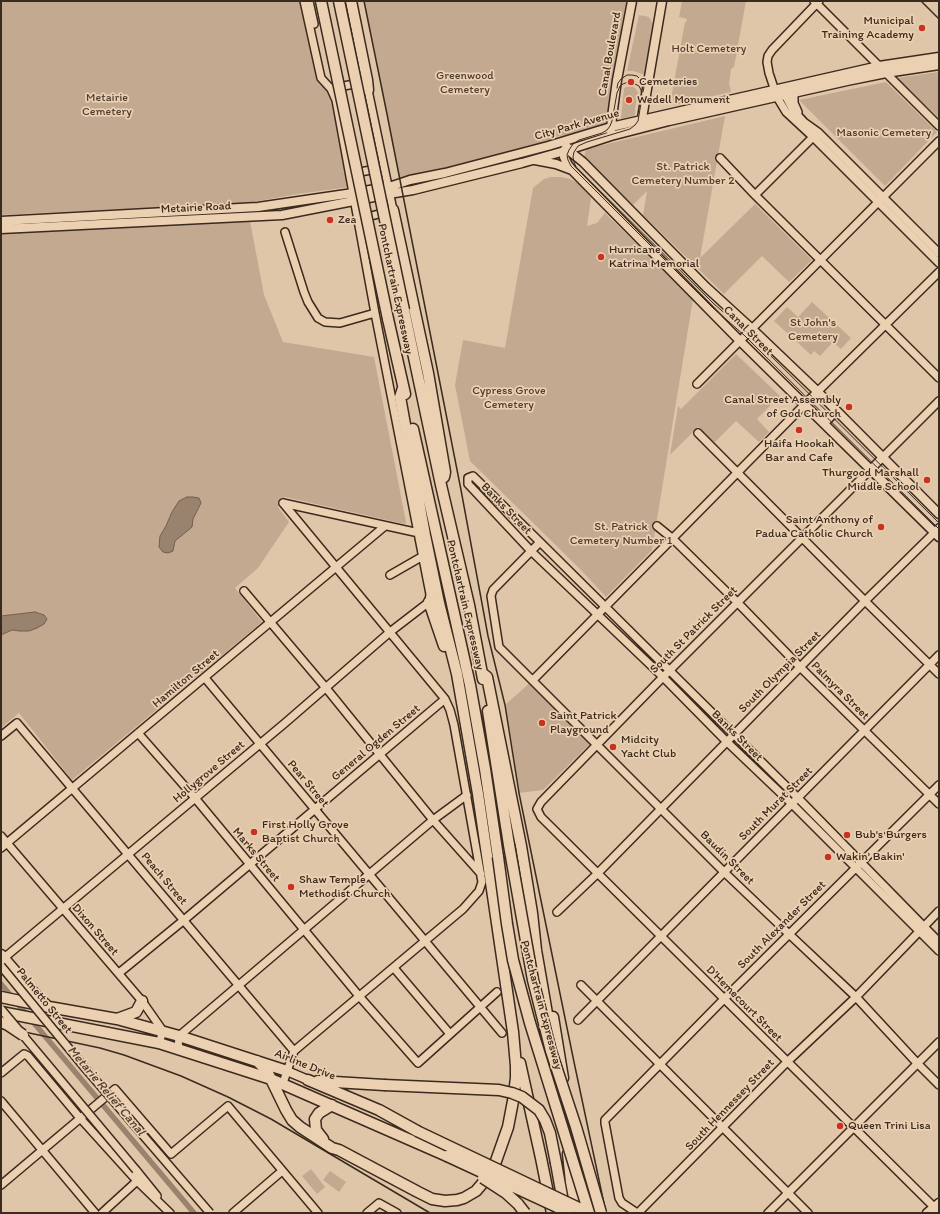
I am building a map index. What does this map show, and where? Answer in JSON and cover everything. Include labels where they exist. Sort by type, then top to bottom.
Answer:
[{"type":"highway","name":"Pontchartrain Expressway","points":[[322,1],[388,319],[470,685],[485,769],[513,960],[584,1212]]},
{"type":"highway","name":"Pontchartrain Expressway","points":[[339,1],[441,485],[469,605],[482,673],[533,980],[551,1051],[576,1127],[601,1213]]},
{"type":"highway","points":[[351,1],[368,90]]},
{"type":"highway","points":[[393,210],[428,373],[445,472],[441,485]]},
{"type":"highway","points":[[332,1104],[319,1113],[315,1120],[316,1130],[322,1138],[340,1150],[432,1199],[445,1201],[457,1200],[476,1191],[487,1178],[496,1161],[508,1127],[516,1078],[513,1032],[478,794],[458,674],[439,603],[425,535],[400,397],[403,388]]},
{"type":"highway","points":[[429,602],[443,641],[465,729],[468,734]]},
{"type":"highway","points":[[482,673],[487,678],[502,745],[532,913],[550,999],[554,1031],[582,1175],[589,1202],[593,1209],[598,1213]]},
{"type":"highway","points":[[532,913],[536,950],[564,1116],[571,1182],[584,1212]]},
{"type":"highway","points":[[2,960],[39,999],[49,1007]]},
{"type":"highway","name":"Airline Drive","points":[[1,997],[117,1019],[163,1031],[257,1060],[287,1071]]},
{"type":"highway","points":[[117,1019],[136,1012],[142,1001]]},
{"type":"highway","name":"Airline Drive","points":[[2,1011],[159,1043],[283,1083],[332,1104],[414,1135],[584,1212]]},
{"type":"highway","points":[[1,1022],[8,1025],[23,1036]]},
{"type":"highway","points":[[513,1032],[552,1213]]},
{"type":"highway","points":[[257,1060],[267,1071],[292,1120],[310,1135],[332,1148],[340,1150]]},
{"type":"highway","points":[[308,1080],[499,1090],[512,1093],[528,1101],[539,1110],[550,1133],[565,1213]]},
{"type":"highway","name":"Airline Drive","points":[[308,1080],[379,1110],[447,1156],[570,1213]]},
{"type":"highway","points":[[447,1156],[506,1193],[525,1213]]},
{"type":"main road","name":"Canal Boulevard","points":[[611,136],[617,80],[632,1]]},
{"type":"main road","points":[[639,129],[642,120],[662,1]]},
{"type":"main road","name":"City Park Avenue","points":[[388,190],[420,189],[530,160],[611,136],[779,94],[879,66],[939,57]]},
{"type":"main road","name":"City Park Avenue","points":[[388,190],[611,127],[779,94],[794,93],[886,73],[939,65]]},
{"type":"main road","points":[[572,170],[564,157],[565,150],[576,138]]},
{"type":"main road","points":[[583,162],[580,155],[580,150],[585,144]]},
{"type":"main road","name":"Canal Street","points":[[548,146],[565,150],[583,162],[706,287],[818,392],[939,514]]},
{"type":"main road","name":"Canal Street","points":[[530,160],[556,164],[572,170],[740,341],[870,469],[938,533]]},
{"type":"main road","name":"Metairie Road","points":[[1,229],[282,215],[388,190]]},
{"type":"main road","name":"Metairie Road","points":[[1,221],[258,207],[354,197]]},
{"type":"main road","points":[[623,222],[634,213]]},
{"type":"main road","points":[[824,423],[836,411]]},
{"type":"main road","name":"Airline Drive","points":[[287,1071],[308,1080]]},
{"type":"main road","points":[[927,1213],[937,1208]]},
{"type":"street","points":[[304,1],[321,78],[334,94],[375,313],[419,533],[430,594],[429,602]]},
{"type":"street","points":[[309,1],[327,81],[338,87],[360,83],[364,84],[368,90],[393,210],[358,220]]},
{"type":"street","points":[[816,134],[786,112],[768,67],[768,56],[817,2],[939,126]]},
{"type":"street","points":[[334,94],[338,87]]},
{"type":"street","points":[[794,93],[795,107],[804,122]]},
{"type":"street","points":[[779,94],[792,110],[881,200],[939,263]]},
{"type":"street","points":[[755,195],[816,134]]},
{"type":"street","points":[[697,384],[939,141]]},
{"type":"street","points":[[720,158],[755,195],[939,378]]},
{"type":"street","points":[[350,174],[384,167]]},
{"type":"street","points":[[881,200],[939,253]]},
{"type":"street","points":[[280,204],[282,215]]},
{"type":"street","points":[[285,232],[304,292],[308,302],[318,318],[326,322],[340,323],[375,313]]},
{"type":"street","points":[[533,680],[738,474],[805,404],[939,272]]},
{"type":"street","name":"South St Patrick Street","points":[[537,809],[541,802],[669,670],[939,401]]},
{"type":"street","points":[[698,433],[864,601],[939,674]]},
{"type":"street","name":"Banks Street","points":[[858,866],[798,798],[473,476],[468,478],[468,484],[531,551],[663,677],[726,741],[858,866],[921,929],[939,951]]},
{"type":"street","points":[[283,1083],[294,1051],[463,909],[476,895],[482,885],[482,874],[454,725],[445,699],[283,503],[419,533]]},
{"type":"street","points":[[503,522],[511,514]]},
{"type":"street","name":"Hamilton Street","points":[[4,845],[385,526]]},
{"type":"street","name":"Palmyra Street","points":[[657,526],[673,538],[800,667],[939,804]]},
{"type":"street","name":"South Olympia Street","points":[[557,912],[598,873],[864,601],[938,533]]},
{"type":"street","points":[[531,551],[540,542]]},
{"type":"street","name":"Baudin Street","points":[[531,551],[493,590],[491,596],[499,647],[724,872],[856,997],[939,1085]]},
{"type":"street","points":[[390,575],[423,556]]},
{"type":"street","points":[[244,591],[326,688],[433,820],[482,874]]},
{"type":"street","name":"Hollygrove Street","points":[[2,960],[326,688],[390,632],[429,602]]},
{"type":"street","name":"South Murat Street","points":[[578,1020],[939,655]]},
{"type":"street","name":"Pear Street","points":[[205,678],[502,1033]]},
{"type":"street","name":"General Ogden Street","points":[[119,973],[250,865],[445,699]]},
{"type":"street","name":"Peach Street","points":[[1,736],[17,723],[294,1051]]},
{"type":"street","name":"Marks Street","points":[[138,733],[195,798],[359,996],[418,1063],[450,1034]]},
{"type":"street","name":"South Alexander Street","points":[[638,1213],[622,1203],[619,1198],[604,1123],[605,1120],[939,785]]},
{"type":"street","points":[[178,1049],[179,1036],[433,820],[467,795]]},
{"type":"street","name":"D'Hemecourt Street","points":[[537,809],[541,817],[660,936],[937,1208]]},
{"type":"street","name":"Dixon Street","points":[[1,836],[4,845],[119,973],[142,1001],[163,1031]]},
{"type":"street","name":"South Hennessey Street","points":[[638,1213],[724,1128],[787,1062],[856,997],[939,911]]},
{"type":"street","name":"Banks Street","points":[[921,929],[939,942]]},
{"type":"street","name":"Palmetto Street","points":[[2,960],[85,1068],[210,1213]]},
{"type":"street","points":[[394,968],[450,1034],[497,992]]},
{"type":"street","points":[[581,985],[808,1213]]},
{"type":"street","points":[[2,1011],[136,1170],[170,1213]]},
{"type":"street","points":[[159,1043],[163,1031]]},
{"type":"street","points":[[768,1213],[939,1042]]},
{"type":"street","points":[[1,1073],[24,1054],[28,1056],[80,1118],[137,1182],[170,1213]]},
{"type":"street","points":[[1,1185],[115,1089],[171,1154],[228,1106],[318,1213]]},
{"type":"street","points":[[1,1101],[95,1213]]},
{"type":"street","points":[[233,1213],[282,1171]]},
{"type":"street","points":[[102,1213],[137,1182]]},
{"type":"street","points":[[367,1213],[379,1203],[397,1213]]},
{"type":"green space","name":"Metairie Cemetery","points":[[1,1],[301,1],[318,79],[329,91],[349,187],[247,203],[1,215]]},
{"type":"green space","name":"Greenwood Cemetery","points":[[364,1],[632,1],[611,127],[554,137],[554,144],[400,183]]},
{"type":"green space","name":"Holt Cemetery","points":[[682,1],[746,1],[734,67],[731,69],[729,85],[731,92],[674,105],[672,93],[685,22],[687,19],[679,17]]},
{"type":"green space","points":[[639,15],[649,17],[653,24],[645,75],[633,71],[627,71]]},
{"type":"green space","name":"Masonic Cemetery","points":[[939,72],[939,118],[897,78]]},
{"type":"green space","name":"Masonic Cemetery","points":[[886,82],[937,132],[885,186],[799,100]]},
{"type":"green space","points":[[632,86],[638,93],[635,115],[621,119],[624,88]]},
{"type":"green space","name":"St. Patrick Cemetery Number 2","points":[[725,116],[700,258],[755,204],[812,260],[789,282],[762,256],[724,294],[643,215],[647,191],[633,205],[584,157],[586,149]]},
{"type":"green space","points":[[551,177],[570,179],[578,183],[591,198],[587,226],[597,223],[605,213],[693,299],[652,550],[606,597],[581,570],[470,461],[455,385],[463,340],[505,348],[533,188],[544,179]]},
{"type":"green space","points":[[250,221],[264,295],[283,342],[374,357],[406,522],[405,524],[285,497],[278,507],[289,522],[258,568],[235,588],[262,622],[72,780],[19,713],[1,728],[1,232]]},
{"type":"green space","name":"St John's Cemetery","points":[[812,302],[851,338],[841,349],[833,342],[820,356],[814,351],[811,355],[774,321],[787,307],[798,317]]},
{"type":"green space","points":[[736,354],[780,396],[757,419],[769,432],[759,442],[736,421],[714,443],[698,427],[670,455],[678,406],[681,409]]},
{"type":"green space","name":"Saint Patrick Playground","points":[[533,680],[594,740],[543,790],[519,793],[505,705]]},
{"type":"green space","points":[[311,1169],[325,1187],[317,1194],[302,1176]]},
{"type":"green space","points":[[330,1171],[346,1182],[339,1192],[323,1180]]},
{"type":"shaded area","points":[[187,497],[199,498],[201,503],[193,519],[192,527],[175,541],[173,551],[168,553],[163,552],[159,547],[160,536],[179,501]]},
{"type":"shaded area","points":[[35,612],[44,615],[47,619],[44,624],[29,631],[12,630],[1,635],[1,616]]},
{"type":"waterway","name":"Metarie Relief Canal","points":[[1,984],[194,1213]]},
{"type":"tram line","points":[[617,88],[621,79],[627,75],[632,75],[637,76],[642,81],[644,87],[643,92]]},
{"type":"tram line","points":[[939,523],[748,333],[714,304],[576,167],[573,157],[578,146],[630,129],[638,121],[642,97],[639,86],[628,82],[620,86],[617,93],[610,126],[602,133],[579,140],[573,144],[567,155],[571,166],[712,307],[745,336],[939,529]]},
{"type":"railway","points":[[364,1],[461,490],[488,636],[505,705],[519,793],[606,1213]]},
{"type":"railway","points":[[921,1],[939,19]]},
{"type":"railway","points":[[1,1027],[100,1048],[124,1055],[181,1076],[228,1097],[271,1119],[430,1213]]},
{"type":"place","name":"Municipal Training Academy","points":[[922,28]]},
{"type":"place","name":"Cemeteries","points":[[631,82]]},
{"type":"place","name":"Wedell Monument","points":[[629,100]]},
{"type":"place","name":"Zea","points":[[330,220]]},
{"type":"place","name":"Hurricane Katrina Memorial","points":[[601,257]]},
{"type":"place","name":"Canal Street Assembly of God Church","points":[[849,407]]},
{"type":"place","name":"Haifa Hookah Bar and Cafe","points":[[799,430]]},
{"type":"place","name":"Thurgood Marshall Middle School","points":[[927,480]]},
{"type":"place","name":"Saint Anthony of Padua Catholic Church","points":[[881,527]]},
{"type":"place","name":"Saint Patrick Playground","points":[[542,723]]},
{"type":"place","name":"Midcity Yacht Club","points":[[613,747]]},
{"type":"place","name":"First Holly Grove Baptist Church","points":[[254,832]]},
{"type":"place","name":"Bub's Burgers","points":[[847,835]]},
{"type":"place","name":"Wakin' Bakin'","points":[[828,857]]},
{"type":"place","name":"Shaw Temple Methodist Church","points":[[291,887]]},
{"type":"place","name":"Queen Trini Lisa","points":[[840,1126]]},
{"type":"park label","name":"Cypress Grove Cemetery","points":[[509,398]]},
{"type":"park label","name":"St. Patrick Cemetery Number 1","points":[[621,534]]}]
